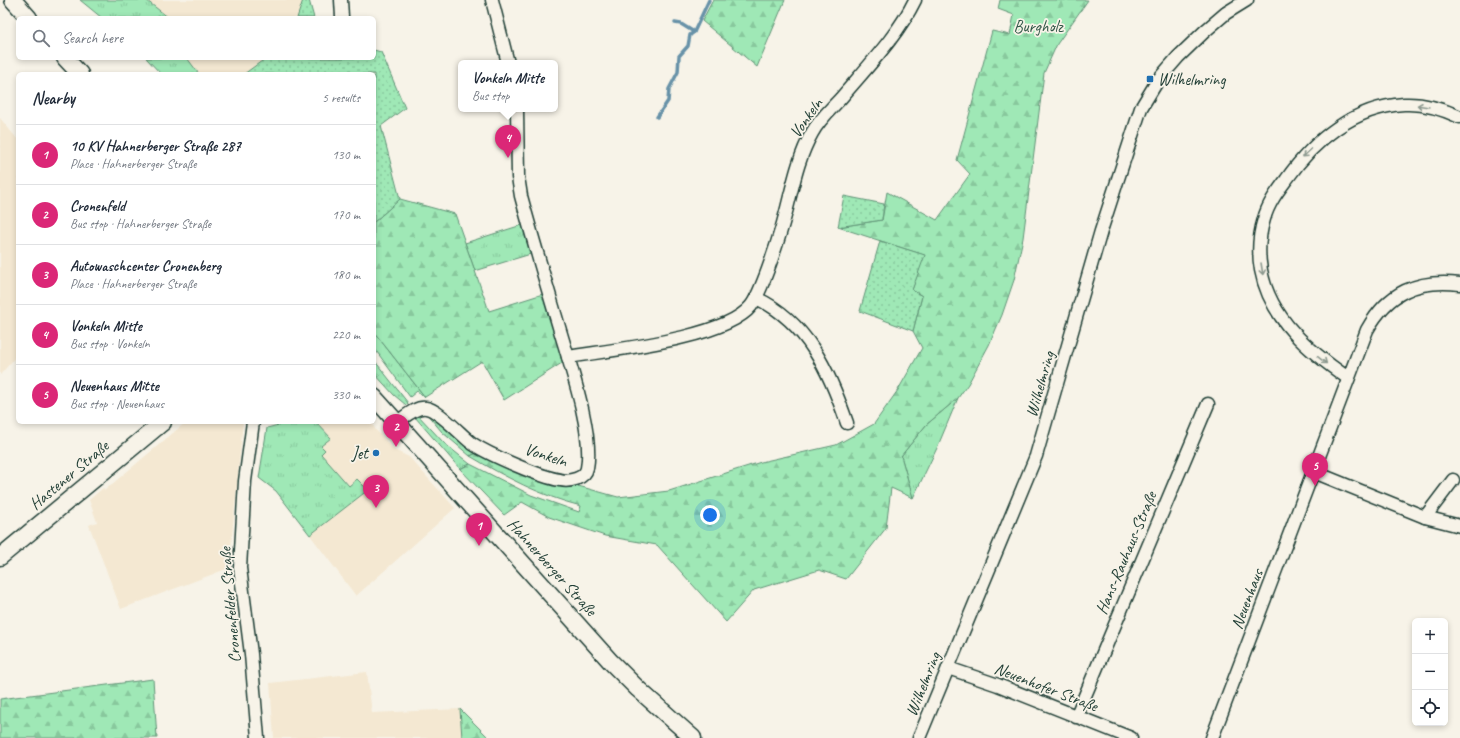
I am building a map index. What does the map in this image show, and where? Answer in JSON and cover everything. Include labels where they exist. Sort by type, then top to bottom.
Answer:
[{"type":"main road","points":[[13,0],[27,16]]},
{"type":"main road","points":[[67,60],[78,72]]},
{"type":"main road","name":"Hahnerberger Straße","points":[[376,399],[611,662],[638,689],[693,738]]},
{"type":"main road","name":"Hastener Straße","points":[[0,557],[161,424]]},
{"type":"street","points":[[342,0],[342,16]]},
{"type":"street","points":[[492,0],[507,60]]},
{"type":"street","name":"Vonkeln","points":[[568,357],[665,342],[714,328],[742,314],[752,305],[781,231],[801,156],[812,132],[886,45],[915,0]]},
{"type":"street","name":"Wilhelmring","points":[[920,738],[1036,456],[1101,231],[1141,108],[1158,80],[1178,57],[1205,31],[1247,0]]},
{"type":"street","points":[[1348,378],[1314,354],[1297,338],[1279,312],[1266,288],[1261,271],[1260,247],[1265,214],[1272,200],[1301,159],[1326,136],[1356,116],[1379,108],[1405,104],[1432,107],[1460,117]]},
{"type":"street","name":"Vonkeln","points":[[397,422],[417,409],[425,407],[434,410],[474,444],[535,472],[560,480],[569,481],[581,477],[587,470],[588,448],[576,384],[521,196],[518,177],[517,112]]},
{"type":"street","name":"Neuenhaus","points":[[1212,738],[1367,330],[1386,303],[1414,287],[1436,283],[1460,284]]},
{"type":"street","points":[[756,298],[767,303],[783,315],[818,354],[837,394],[847,424]]},
{"type":"street","name":"Hans-Rauhaus-Straße","points":[[1076,716],[1208,404]]},
{"type":"street","name":"Cronenfelder Straße","points":[[253,424],[245,481],[240,568],[251,654],[258,738]]},
{"type":"street","points":[[1314,472],[1425,517],[1460,526]]},
{"type":"street","points":[[1425,517],[1454,480]]},
{"type":"street","name":"Neuenhofer Straße","points":[[948,668],[998,685],[1131,738]]},
{"type":"shaded area","points":[[146,0],[303,0],[298,16],[166,16]]},
{"type":"shaded area","points":[[188,60],[263,60],[247,72],[198,72]]},
{"type":"shaded area","points":[[0,118],[16,138],[16,356],[0,375]]},
{"type":"shaded area","points":[[184,424],[243,424],[229,568],[121,609],[89,525],[97,522],[89,500],[103,488],[105,490]]},
{"type":"shaded area","points":[[318,424],[373,424],[375,429],[394,450],[409,457],[455,508],[356,596],[310,535],[368,490],[349,486],[321,454],[321,446],[331,438]]},
{"type":"shaded area","points":[[367,672],[372,713],[460,709],[462,738],[274,738],[270,683]]},
{"type":"green space","points":[[80,0],[146,0],[166,16],[100,16]]},
{"type":"green space","points":[[303,0],[309,0],[313,16],[298,16]]},
{"type":"green space","points":[[713,0],[785,0],[757,67],[702,21]]},
{"type":"green space","name":"Burgholz","points":[[1000,0],[1088,0],[1057,44],[1044,73],[1023,238],[1014,280],[1002,315],[989,345],[968,384],[958,398],[926,425],[901,456],[913,498],[891,488],[886,528],[846,579],[819,570],[754,590],[726,622],[657,545],[605,536],[549,517],[522,502],[504,515],[460,469],[470,464],[531,495],[579,512],[581,506],[552,497],[524,485],[470,456],[480,452],[571,484],[618,497],[669,491],[761,462],[836,445],[874,424],[898,390],[922,348],[913,331],[922,296],[912,290],[924,255],[838,227],[882,220],[887,192],[937,220],[970,174],[957,160],[992,31],[1010,35],[1014,15],[998,9]]},
{"type":"green space","points":[[376,51],[381,52],[405,108],[381,126],[400,199],[376,220],[376,72],[247,72],[263,60],[376,60]]},
{"type":"green space","points":[[148,60],[188,60],[198,72],[159,72]]},
{"type":"green space","points":[[844,196],[884,204],[882,220],[838,227]]},
{"type":"green space","points":[[400,199],[455,214],[489,311],[546,293],[565,361],[504,400],[482,361],[425,397],[376,335],[376,220]]},
{"type":"green space","points":[[525,224],[534,253],[475,271],[465,243]]},
{"type":"green space","points":[[880,241],[925,255],[912,290],[922,296],[913,331],[860,311]]},
{"type":"green space","points":[[376,335],[425,397],[417,391],[410,397],[376,351]]},
{"type":"green space","points":[[376,363],[408,403],[406,405],[394,395],[376,375]]},
{"type":"green space","points":[[958,398],[937,448],[913,498],[901,456],[926,425]]},
{"type":"green space","points":[[426,413],[434,416],[480,452],[470,456],[442,432]]},
{"type":"green space","points":[[418,415],[444,443],[470,464],[460,469],[415,417]]},
{"type":"green space","points":[[282,424],[318,424],[331,438],[321,446],[325,450],[321,454],[349,486],[357,479],[368,490],[310,535],[276,491],[259,478],[267,428]]},
{"type":"green space","points":[[153,679],[157,738],[0,738],[0,699]]},
{"type":"green space","points":[[460,709],[489,738],[462,738]]},
{"type":"waterway","points":[[657,117],[668,101],[669,89],[678,72],[679,56],[688,46],[690,35],[694,32],[709,0]]},
{"type":"waterway","points":[[675,23],[681,24],[694,32]]},
{"type":"place","name":"Wilhelmring","points":[[1150,79]]},
{"type":"place","name":"Vonkeln Mitte","points":[[508,158]]},
{"type":"place","name":"Cronenfeld","points":[[396,447]]},
{"type":"place","name":"Jet","points":[[376,453]]},
{"type":"place","name":"Neuenhaus Mitte","points":[[1315,486]]},
{"type":"place","name":"Autowaschcenter Cronenberg","points":[[376,508]]},
{"type":"place","name":"10 KV Hahnerberger Straße 287","points":[[479,546]]}]
